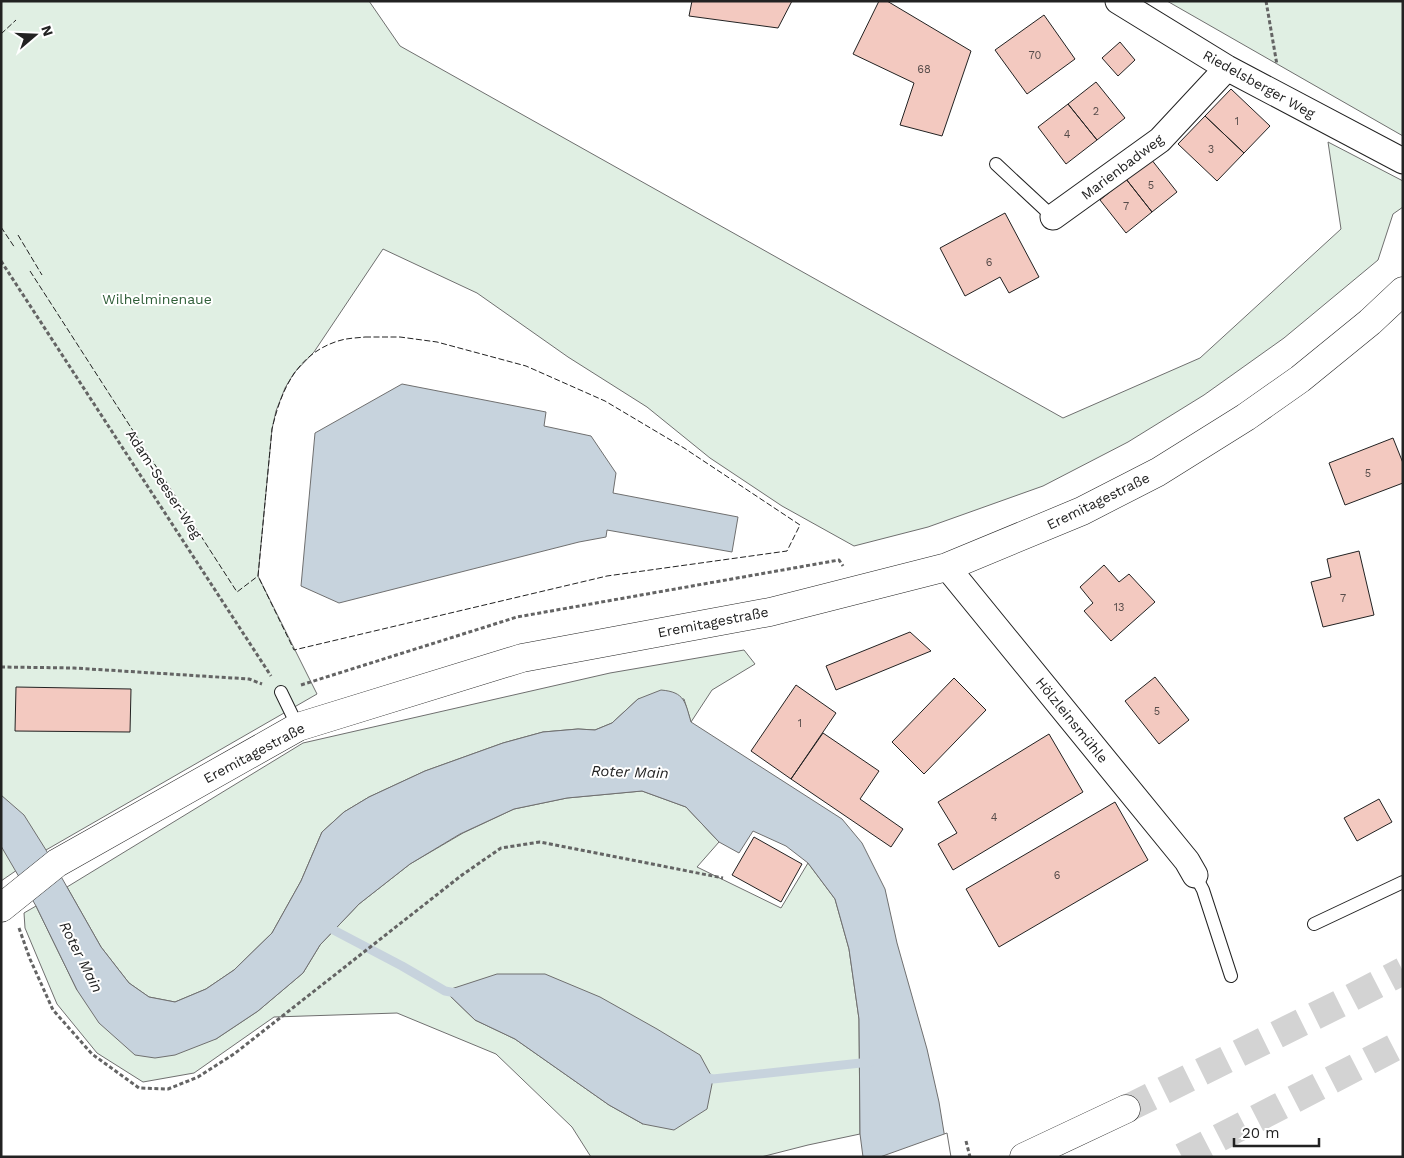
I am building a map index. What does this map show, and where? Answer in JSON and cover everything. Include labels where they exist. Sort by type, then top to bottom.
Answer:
[{"type":"main road","name":"Eremitagestraße","points":[[5,905],[57,863],[298,727],[522,658],[770,612],[947,567],[1082,511],[1158,472],[1227,430],[1300,379],[1370,322],[1403,292]]},
{"type":"main road","points":[[1024,1157],[1126,1109]]},
{"type":"street","name":"Riedelsberger Weg","points":[[1118,1],[1227,68],[1403,161]]},
{"type":"street","name":"Marienbadweg","points":[[1053,218],[1160,140],[1227,68]]},
{"type":"street","name":"Hölzleinsmühle","points":[[947,567],[1187,861],[1195,875]]},
{"type":"lane","points":[[996,164],[1053,218]]},
{"type":"lane","points":[[281,692],[298,727]]},
{"type":"lane","points":[[1195,875],[1203,890],[1231,976]]},
{"type":"lane","points":[[1314,924],[1403,882]]},
{"type":"path","points":[[1266,1],[1283,99]]},
{"type":"path","name":"Adam-Seeser-Weg","points":[[1,261],[281,692]]},
{"type":"path","points":[[1,667],[74,668],[249,679],[281,692],[516,617],[840,560]]},
{"type":"path","points":[[5,905],[53,1010],[92,1054],[139,1088],[168,1089],[198,1077],[234,1054],[462,875],[501,848],[540,842],[722,878]]},
{"type":"path","points":[[966,1141],[970,1157]]},
{"type":"green space","name":"Wilhelminenaue","points":[[1,1],[369,1],[400,46],[1063,418],[1200,358],[1341,229],[1328,142],[1403,181],[1403,207],[1393,214],[1378,260],[1284,338],[1204,395],[1128,442],[1043,486],[928,527],[854,546],[782,506],[710,458],[647,407],[568,357],[477,293],[383,249],[314,352],[294,373],[285,388],[276,411],[272,429],[258,576],[317,694],[46,850],[1,881]]},
{"type":"green space","points":[[1167,1],[1403,1],[1403,136]]},
{"type":"green space","points":[[744,650],[755,664],[712,690],[691,722],[684,699],[638,699],[612,723],[595,730],[578,729],[543,732],[503,743],[425,771],[369,797],[344,812],[322,832],[301,881],[272,933],[234,970],[206,989],[175,1002],[149,997],[129,983],[101,947],[67,887],[303,743],[610,673]]},
{"type":"green space","points":[[642,791],[686,807],[719,842],[697,867],[781,908],[808,863],[835,899],[849,949],[859,1019],[860,1134],[761,1157],[591,1157],[572,1127],[496,1054],[397,1013],[274,1017],[194,1073],[143,1082],[97,1053],[57,1004],[25,928],[24,913],[36,906],[77,990],[216,1039],[258,1011],[303,973],[320,945],[359,904],[410,864],[463,833],[514,809],[567,798]],"holes":[[[445,991],[643,1124],[609,1105],[515,1039],[475,1020]]]},
{"type":"water","points":[[402,384],[546,412],[544,426],[591,436],[616,473],[613,493],[738,517],[732,552],[607,530],[606,537],[579,542],[339,603],[301,586],[315,433]]},
{"type":"water","points":[[661,690],[675,693],[683,699],[691,722],[842,819],[862,843],[885,889],[897,943],[927,1049],[939,1102],[948,1157],[863,1157],[860,1134],[859,1019],[849,949],[835,899],[808,863],[786,846],[753,831],[739,853],[719,842],[686,807],[642,791],[567,798],[514,809],[460,834],[410,864],[359,904],[320,945],[303,973],[258,1011],[216,1039],[175,1055],[155,1058],[135,1055],[99,1023],[77,990],[36,906],[1,846],[1,795],[24,815],[101,947],[129,983],[149,997],[175,1002],[206,989],[234,970],[272,933],[301,881],[322,832],[344,812],[369,797],[425,771],[503,743],[543,732],[578,729],[595,730],[612,723],[638,699]]},
{"type":"water","points":[[497,974],[545,974],[600,997],[700,1055],[713,1079],[707,1109],[674,1130],[643,1124],[609,1105],[515,1039],[475,1020],[445,991]]},
{"type":"pier","points":[[947,1133],[951,1157],[880,1157]]},
{"type":"building","points":[[692,1],[792,1],[778,28],[689,16]]},
{"type":"building","points":[[879,1],[887,1],[971,51],[942,136],[900,125],[914,83],[853,54]]},
{"type":"building","points":[[1044,15],[1075,59],[1027,94],[995,50]]},
{"type":"building","points":[[1120,42],[1135,60],[1118,76],[1102,58]]},
{"type":"building","points":[[1096,82],[1125,118],[1097,140],[1068,104]]},
{"type":"building","points":[[1231,89],[1270,126],[1244,153],[1205,116]]},
{"type":"building","points":[[1068,104],[1097,140],[1066,164],[1038,127]]},
{"type":"building","points":[[1205,116],[1244,153],[1217,181],[1178,144]]},
{"type":"building","points":[[1151,159],[1177,192],[1152,212],[1126,179]]},
{"type":"building","points":[[1126,179],[1152,212],[1126,233],[1100,200]]},
{"type":"building","points":[[1005,213],[1039,277],[1009,293],[1000,277],[965,296],[940,248]]},
{"type":"building","points":[[1393,438],[1403,463],[1403,483],[1345,505],[1329,463]]},
{"type":"building","points":[[1359,551],[1374,615],[1323,627],[1311,582],[1331,577],[1327,559]]},
{"type":"building","points":[[1104,565],[1119,582],[1129,574],[1155,602],[1111,641],[1084,611],[1093,603],[1080,587]]},
{"type":"building","points":[[910,632],[931,651],[836,690],[826,666]]},
{"type":"building","points":[[1155,677],[1189,720],[1159,744],[1125,701]]},
{"type":"building","points":[[954,678],[986,710],[924,774],[892,742]]},
{"type":"building","points":[[796,685],[836,713],[791,779],[751,751]]},
{"type":"building","points":[[16,687],[131,689],[130,732],[15,731]]},
{"type":"building","points":[[823,733],[879,771],[860,799],[903,829],[891,847],[791,779]]},
{"type":"building","points":[[1049,734],[1083,792],[953,870],[938,844],[957,833],[938,802]]},
{"type":"building","points":[[1379,799],[1392,822],[1357,841],[1344,818]]},
{"type":"building","points":[[1115,802],[1148,860],[999,947],[966,889]]},
{"type":"building","points":[[754,837],[802,864],[781,902],[732,875]]},
{"type":"waterway","name":"Roter Main","points":[[324,925],[445,991],[456,993]]},
{"type":"waterway","name":"Roter Main","points":[[704,1077],[713,1079],[870,1062]]},
{"type":"tunnel","points":[[1126,1109],[1403,971]]},
{"type":"tunnel","points":[[1182,1157],[1403,1043]]},
{"type":"fence","points":[[1,34],[16,20]]},
{"type":"fence","points":[[1,227],[15,248]]},
{"type":"fence","points":[[18,235],[42,275]]},
{"type":"fence","points":[[30,271],[237,592],[258,576]]},
{"type":"fence","points":[[365,337],[400,337],[437,342],[526,366],[605,401],[684,448],[800,525],[787,551],[607,576],[294,650],[258,576],[272,429],[286,387],[301,364],[324,347],[341,340],[365,337]]}]
